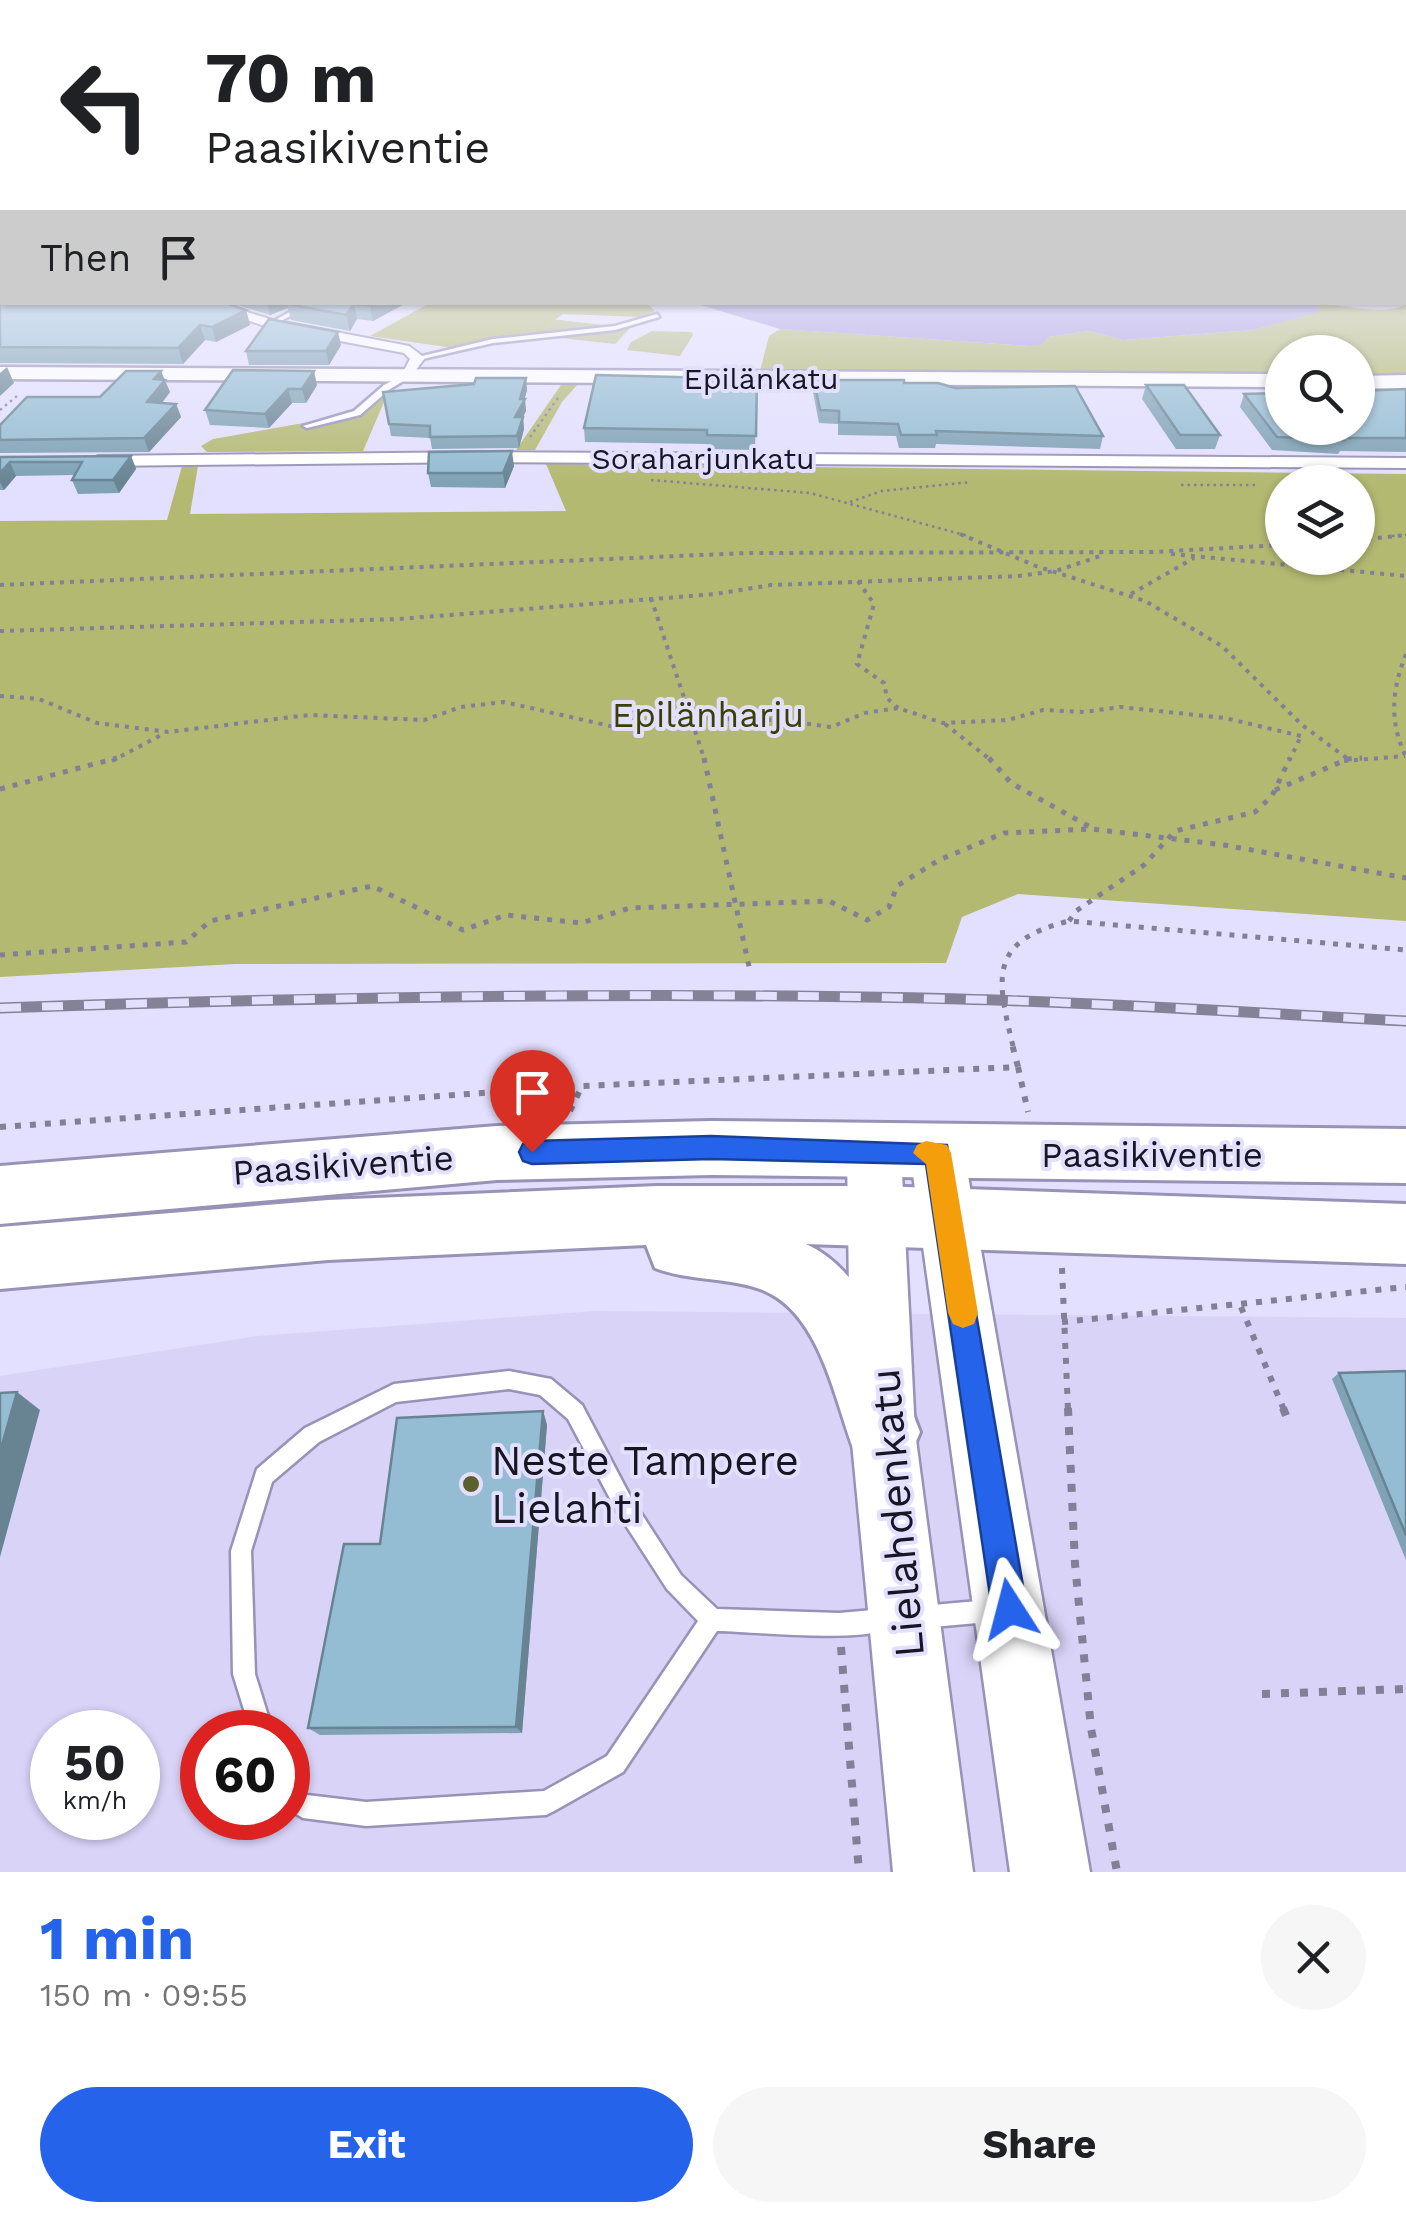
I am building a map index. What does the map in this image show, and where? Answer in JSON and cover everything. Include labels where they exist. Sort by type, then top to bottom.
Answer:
[{"type":"highway","name":"Paasikiventie","points":[[0,1196],[496,1153],[711,1148],[1406,1156]]},
{"type":"highway","name":"Paasikiventie","points":[[0,1258],[236,1234],[488,1222],[877,1216],[1406,1234]]},
{"type":"highway","points":[[488,1222],[574,1241],[759,1254],[796,1267],[829,1301],[883,1432]]},
{"type":"main road","name":"Lielahdenkatu","points":[[906,1153],[877,1216],[883,1432],[873,1622],[932,1872]]},
{"type":"main road","points":[[906,1153],[948,1219],[1050,1872]]},
{"type":"street","points":[[219,308],[271,324],[402,348],[413,367]]},
{"type":"street","name":"Epilänkatu","points":[[0,373],[413,367],[1265,381]]},
{"type":"street","points":[[1375,382],[1406,382]]},
{"type":"street","name":"Soraharjunkatu","points":[[75,461],[522,457],[1406,463]]},
{"type":"lane","points":[[271,324],[302,308]]},
{"type":"lane","points":[[307,426],[357,413],[413,367],[494,342],[616,328],[657,316]]},
{"type":"lane","points":[[255,1710],[244,1674],[240,1550],[264,1476],[312,1435],[394,1394],[509,1380],[544,1386],[574,1412],[622,1503],[674,1582],[712,1620],[873,1622],[1010,1609]]},
{"type":"lane","points":[[310,1807],[366,1814],[546,1803],[615,1764],[712,1620]]},
{"type":"path","points":[[522,457],[536,424],[562,394]]},
{"type":"path","points":[[520,429],[536,424]]},
{"type":"path","points":[[640,479],[684,486],[810,494],[876,508],[1129,595],[1170,612],[1222,646],[1302,725],[1348,758]]},
{"type":"path","points":[[1375,538],[1406,535]]},
{"type":"path","points":[[0,585],[748,554],[1153,552],[1265,546]]},
{"type":"path","points":[[0,631],[362,620],[858,581],[1056,571],[1110,552]]},
{"type":"path","points":[[1153,552],[1406,576]]},
{"type":"path","points":[[1129,595],[1194,558]]},
{"type":"path","points":[[858,581],[874,604],[871,628],[857,648],[857,664],[884,683],[887,698],[898,708],[943,722],[1008,720],[1043,710],[1084,712],[1120,706],[1225,718],[1301,736]]},
{"type":"path","points":[[651,598],[709,772],[750,971]]},
{"type":"path","points":[[1274,790],[1348,758],[1406,757],[1392,731],[1392,690],[1406,654]]},
{"type":"path","points":[[0,696],[39,699],[96,723],[168,732],[309,715],[424,720],[461,706],[504,702],[619,728],[691,718],[780,720],[830,727],[864,713],[898,708]]},
{"type":"path","points":[[943,722],[983,752],[1011,783],[1092,829]]},
{"type":"path","points":[[1069,921],[1076,911],[1144,865],[1175,831],[1248,815],[1274,790],[1301,736],[1302,725]]},
{"type":"path","points":[[0,789],[104,766],[168,732]]},
{"type":"path","points":[[0,954],[186,942],[210,921],[372,886],[462,930],[506,915],[581,922],[630,908],[736,907],[829,900],[867,920],[888,907],[897,886],[939,860],[988,840],[1004,834],[1092,829],[1224,845],[1406,878]]},
{"type":"path","points":[[1029,1115],[999,983],[1002,958],[1014,939],[1038,926],[1069,921],[1406,950]]},
{"type":"path","points":[[0,1127],[582,1086],[1018,1066]]},
{"type":"path","points":[[568,1114],[582,1086]]},
{"type":"path","points":[[1061,1250],[1075,1564],[1090,1728],[1117,1872]]},
{"type":"path","points":[[1062,1322],[1241,1307],[1406,1286]]},
{"type":"path","points":[[1241,1307],[1290,1424]]},
{"type":"path","points":[[859,1872],[873,1622]]},
{"type":"path","points":[[1262,1694],[1406,1689]]},
{"type":"shaded area","points":[[712,308],[1320,308],[1319,312],[1253,330],[1123,340],[1089,331],[1048,337],[1041,345],[1029,346],[780,329]]},
{"type":"shaded area","points":[[596,1311],[1406,1318],[1406,1872],[0,1872],[0,1376],[258,1336]]},
{"type":"green space","points":[[420,308],[655,311],[639,317],[563,314],[534,335],[453,348],[370,336]]},
{"type":"green space","points":[[1316,308],[1406,308],[1406,375],[1375,375],[1375,335],[1265,335],[1265,374],[760,371],[769,336],[780,329],[1029,346],[1048,337],[1089,331],[1123,340],[1253,330],[1319,311]]},
{"type":"green space","points":[[550,319],[630,328],[615,344],[534,335]]},
{"type":"green space","points":[[652,331],[693,335],[680,356],[627,350],[631,342]]},
{"type":"green space","points":[[578,384],[562,402],[535,450],[516,450],[561,385]]},
{"type":"green space","points":[[391,386],[363,451],[207,452],[201,446],[213,439],[354,414]]},
{"type":"green space","name":"Epilänharju","points":[[546,464],[1265,472],[1265,575],[1375,575],[1375,474],[1406,474],[1406,921],[1018,894],[962,917],[946,963],[235,964],[0,977],[0,521],[167,520],[182,466],[198,466],[190,514],[566,511]]},
{"type":"building","points":[[0,308],[246,310],[212,327],[200,325],[178,348],[0,347]]},
{"type":"building","points":[[310,308],[351,308],[346,315]]},
{"type":"building","points":[[269,319],[338,332],[326,351],[246,351]]},
{"type":"building","points":[[233,370],[314,371],[302,389],[288,389],[265,414],[205,410]]},
{"type":"building","points":[[126,371],[161,371],[154,379],[165,380],[147,402],[176,404],[144,438],[0,440],[0,425],[27,397],[100,397]]},
{"type":"building","points":[[596,375],[757,379],[756,436],[707,435],[707,430],[584,428]]},
{"type":"building","points":[[476,378],[526,378],[520,399],[525,399],[515,417],[523,417],[517,436],[430,437],[430,426],[389,424],[383,392],[474,384]]},
{"type":"building","points":[[814,380],[904,380],[955,388],[1075,386],[1103,436],[936,431],[937,435],[901,435],[898,424],[839,422],[839,411],[820,410]]},
{"type":"building","points":[[1146,385],[1184,385],[1220,435],[1180,435]]},
{"type":"building","points":[[1406,389],[1406,438],[1375,438],[1375,390]]},
{"type":"building","points":[[1265,393],[1265,421],[1244,394]]},
{"type":"building","points":[[512,451],[503,473],[428,473],[429,452]]},
{"type":"building","points":[[131,456],[113,480],[72,480],[82,462],[10,462],[0,473],[0,457]]},
{"type":"building","points":[[1406,1371],[1406,1535],[1339,1373]]},
{"type":"building","points":[[17,1392],[0,1452],[0,1393]]},
{"type":"building","points":[[543,1411],[516,1727],[310,1728],[344,1544],[380,1544],[397,1418]]},
{"type":"railway","points":[[0,1008],[360,998],[720,995],[1016,1001],[1406,1021]]},
{"type":"slow traffic","points":[[926,1153],[937,1153],[963,1313]]},
{"type":"place","name":"Neste Tampere Lielahti","points":[[471,1484]]},
{"type":"route","points":[[532,1152],[711,1148],[937,1153],[1010,1609]]}]
